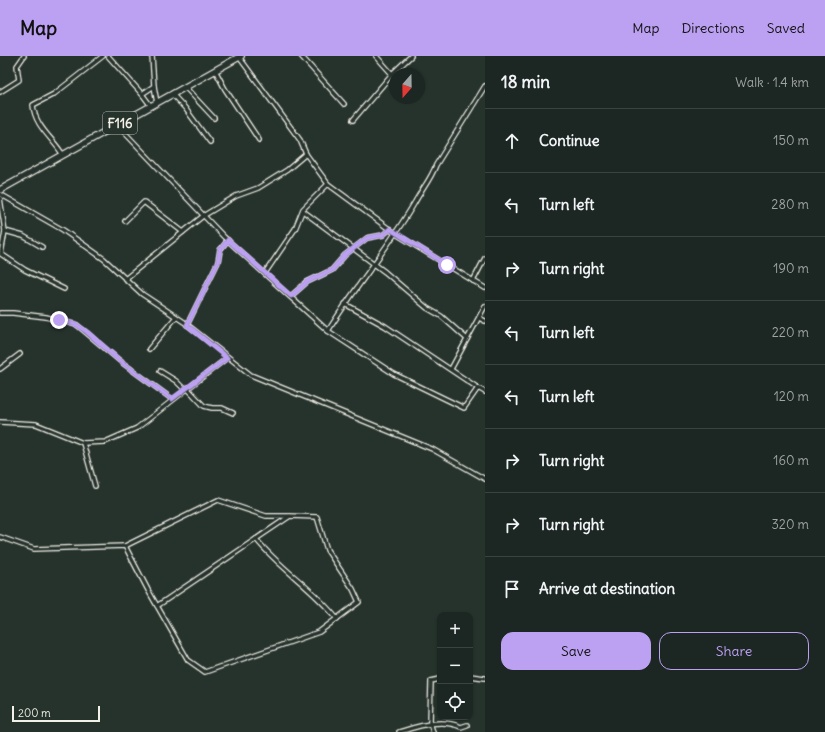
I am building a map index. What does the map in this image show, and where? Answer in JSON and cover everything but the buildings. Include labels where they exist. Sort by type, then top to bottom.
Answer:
[{"type":"main road","name":"F116","points":[[0,190],[240,56]]},
{"type":"street","points":[[0,92],[19,80],[17,66],[24,56]]},
{"type":"street","points":[[63,155],[42,129],[35,117],[33,105],[54,94],[103,56]]},
{"type":"street","points":[[108,56],[151,106]]},
{"type":"street","points":[[152,56],[157,103]]},
{"type":"street","points":[[240,56],[300,140],[306,154],[328,184],[396,234],[485,288]]},
{"type":"street","points":[[301,56],[344,104]]},
{"type":"street","points":[[376,56],[389,71]]},
{"type":"street","points":[[398,68],[410,56]]},
{"type":"street","points":[[216,70],[225,89],[259,140]]},
{"type":"street","points":[[353,120],[389,78]]},
{"type":"street","points":[[142,94],[154,86]]},
{"type":"street","points":[[328,331],[373,264],[396,234],[431,177],[436,165],[485,86]]},
{"type":"street","points":[[185,87],[214,118]]},
{"type":"street","points":[[172,94],[185,108],[210,142]]},
{"type":"street","points":[[119,124],[126,135],[159,167],[203,216],[328,331],[394,374],[464,408],[478,388]]},
{"type":"street","points":[[125,279],[203,216],[236,196],[258,188],[287,170],[306,154]]},
{"type":"street","points":[[265,273],[295,229],[309,202],[328,184]]},
{"type":"street","points":[[0,194],[62,230],[104,259],[142,294],[187,325],[227,358],[251,375],[432,449],[484,478]]},
{"type":"street","points":[[0,198],[5,230],[1,254],[25,270],[64,289]]},
{"type":"street","points":[[125,221],[144,202],[183,232]]},
{"type":"street","points":[[303,211],[373,264],[421,303],[441,316],[467,339]]},
{"type":"street","points":[[291,296],[307,282],[332,270],[345,255],[367,238],[383,235],[390,229]]},
{"type":"street","points":[[5,230],[23,236],[42,247]]},
{"type":"street","points":[[187,325],[218,262],[220,250],[228,240]]},
{"type":"street","points":[[473,281],[485,258]]},
{"type":"street","points":[[345,304],[385,326],[485,392]]},
{"type":"street","points":[[451,369],[485,306]]},
{"type":"street","points":[[0,313],[46,317],[77,325],[120,361],[172,399]]},
{"type":"street","points":[[149,349],[176,317]]},
{"type":"street","points":[[479,318],[485,322]]},
{"type":"street","points":[[0,369],[20,354]]},
{"type":"street","points":[[0,422],[36,424],[83,443],[105,442],[137,428],[172,399],[227,358]]},
{"type":"street","points":[[160,371],[176,381],[204,406],[222,408],[233,413]]},
{"type":"street","points":[[83,443],[95,486]]},
{"type":"street","points":[[0,537],[34,549],[125,546],[218,500],[266,516],[317,517],[327,550],[359,602],[319,632],[205,672],[188,660],[125,546]]},
{"type":"street","points":[[158,606],[290,516]]},
{"type":"street","points":[[256,539],[277,563],[300,580],[337,619]]},
{"type":"street","points":[[473,676],[485,678]]},
{"type":"street","points":[[433,732],[430,723],[431,681],[437,680]]},
{"type":"street","points":[[399,732],[430,723],[453,724],[461,727],[467,725]]},
{"type":"route","points":[[59,320],[77,325],[120,361],[172,399],[227,358],[187,325],[218,262],[220,250],[228,240],[291,296],[302,285],[332,270],[345,255],[367,238],[383,235],[390,229],[447,265]]}]
